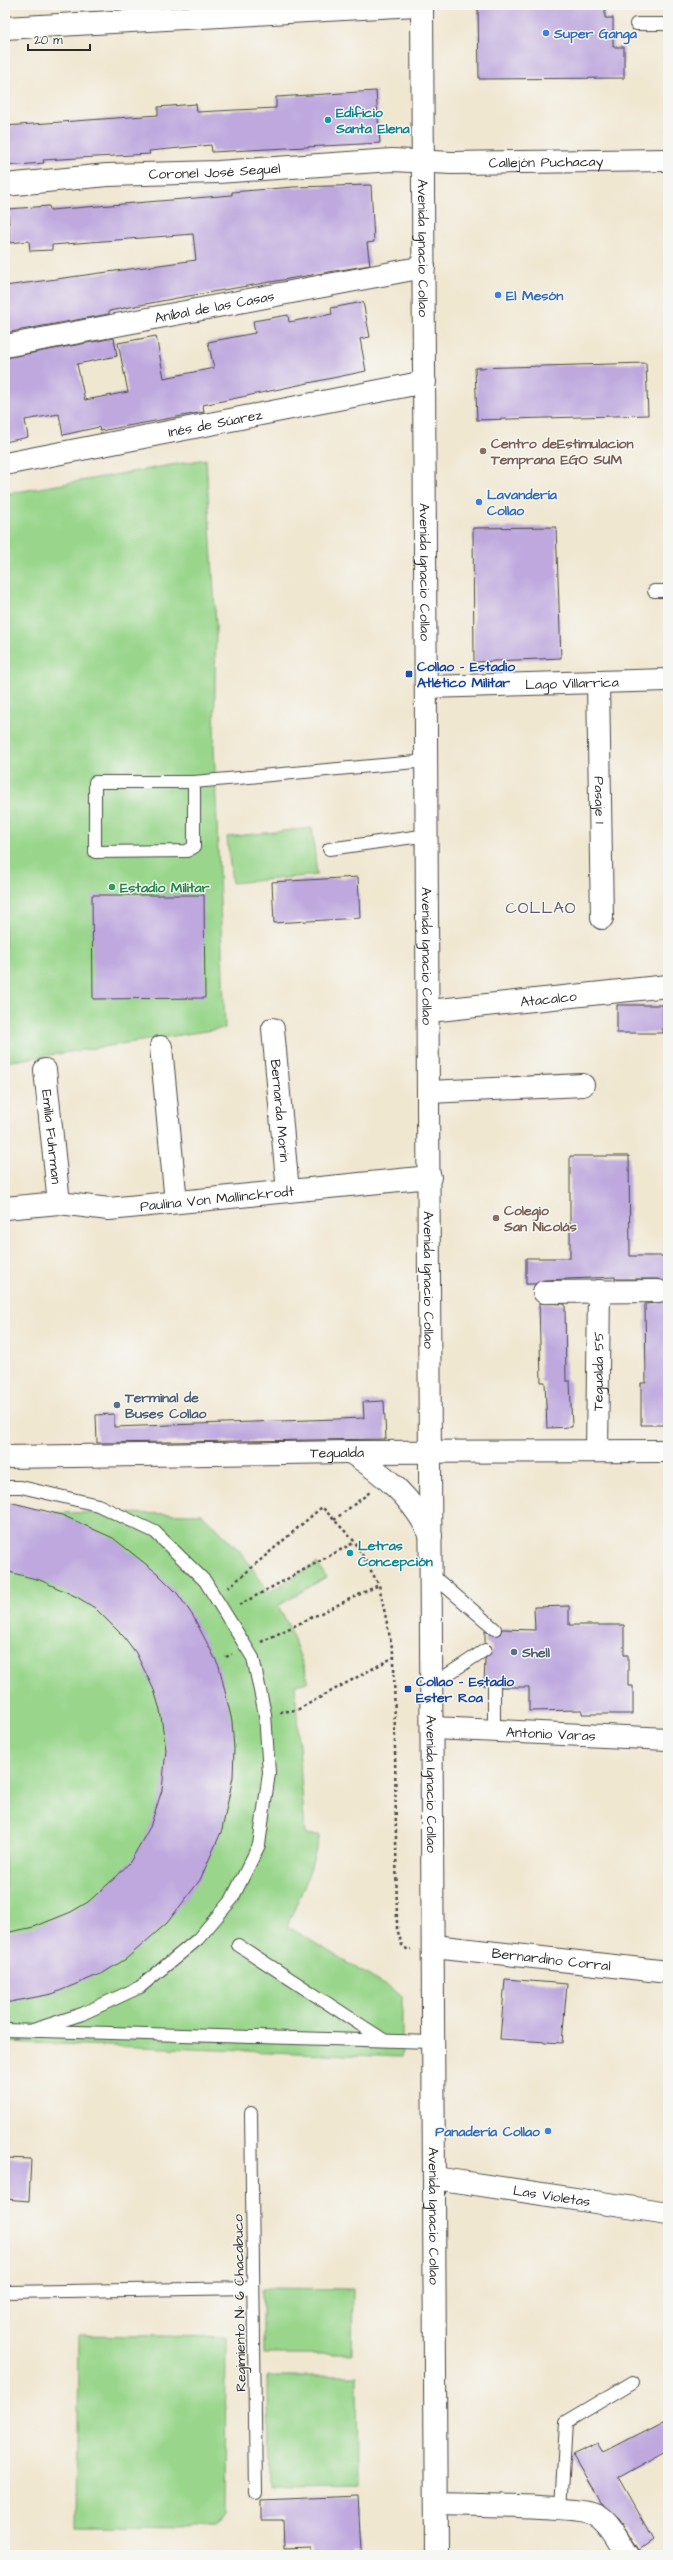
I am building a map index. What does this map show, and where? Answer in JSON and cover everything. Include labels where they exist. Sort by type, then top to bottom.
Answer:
[{"type":"street","points":[[5,28],[131,13],[416,5]]},
{"type":"street","name":"Avenida Ignacio Collao","points":[[422,5],[432,1452],[436,2555]]},
{"type":"street","name":"Coronel José Seguel","points":[[5,185],[107,175],[218,172],[387,160],[424,162]]},
{"type":"street","name":"Callejón Puchacay","points":[[424,162],[668,160]]},
{"type":"street","name":"Aníbal de las Casas","points":[[5,346],[424,267]]},
{"type":"street","name":"Inés de Súarez","points":[[5,464],[425,382]]},
{"type":"street","name":"Lago Villarrica","points":[[427,686],[668,680]]},
{"type":"street","name":"Pasaje 1","points":[[598,682],[602,918]]},
{"type":"street","name":"Atacalco","points":[[429,1011],[668,986]]},
{"type":"street","name":"Bernarda Morin","points":[[273,1029],[288,1191]]},
{"type":"street","points":[[161,1047],[176,1202]]},
{"type":"street","name":"Emilia Fuhrman","points":[[45,1070],[58,1203]]},
{"type":"street","points":[[429,1092],[583,1085]]},
{"type":"street","name":"Paulina Von Mallinckrodt","points":[[5,1208],[58,1203],[109,1209],[430,1177]]},
{"type":"street","points":[[544,1292],[658,1291]]},
{"type":"street","name":"Tegualda 55","points":[[597,1451],[599,1292]]},
{"type":"street","name":"Tegualda","points":[[5,1457],[350,1452],[668,1451]]},
{"type":"street","points":[[350,1452],[387,1478],[407,1498],[424,1521],[432,1537]]},
{"type":"street","name":"Antonio Varas","points":[[433,1728],[668,1739]]},
{"type":"street","name":"Bernardino Corral","points":[[434,1946],[668,1972]]},
{"type":"street","name":"Las Violetas","points":[[435,2178],[668,2213]]},
{"type":"street","points":[[436,2504],[561,2509],[596,2514],[607,2524],[628,2555]]},
{"type":"lane","points":[[636,24],[668,24]]},
{"type":"lane","points":[[654,591],[668,591]]},
{"type":"lane","points":[[194,782],[194,847],[187,851],[95,852],[95,782],[194,782],[427,761]]},
{"type":"lane","points":[[329,849],[428,835]]},
{"type":"lane","points":[[5,1487],[21,1488],[98,1505],[155,1532],[205,1581],[248,1647],[253,1658],[265,1714],[269,1773],[259,1845],[232,1899],[198,1939],[140,1987],[82,2014],[33,2030]]},
{"type":"lane","points":[[432,1575],[495,1629]]},
{"type":"lane","points":[[433,1684],[485,1650]]},
{"type":"lane","points":[[494,1687],[494,1731]]},
{"type":"lane","points":[[238,1946],[385,2041]]},
{"type":"lane","points":[[5,2030],[434,2042]]},
{"type":"lane","name":"Regimiento Nº 6 Chacabuco","points":[[251,2113],[256,2493]]},
{"type":"lane","points":[[5,2292],[253,2288]]},
{"type":"lane","points":[[561,2509],[566,2422],[633,2382]]},
{"type":"path","points":[[334,1520],[387,1478]]},
{"type":"path","points":[[216,1598],[322,1507],[355,1542],[379,1585],[394,1657],[396,1929],[402,1945],[408,1950],[434,1946]]},
{"type":"path","points":[[226,1613],[268,1587],[355,1542]]},
{"type":"path","points":[[226,1657],[379,1585]]},
{"type":"path","points":[[265,1714],[297,1710],[394,1657]]},
{"type":"green space","name":"Estadio Militar","points":[[206,459],[216,626],[214,747],[225,1028],[5,1062],[5,494]]},
{"type":"green space","points":[[312,828],[317,875],[232,883],[227,837]]},
{"type":"green space","points":[[5,1512],[202,1514],[240,1551],[269,1592],[317,1563],[326,1577],[278,1606],[290,1629],[309,1682],[295,1685],[305,1835],[320,1835],[307,1880],[287,1926],[402,1996],[402,2057],[5,2042]]},
{"type":"green space","points":[[263,2288],[353,2289],[352,2354],[263,2354]]},
{"type":"green space","points":[[78,2335],[226,2337],[225,2517],[215,2529],[76,2528]]},
{"type":"green space","points":[[268,2376],[357,2376],[358,2484],[269,2485]]},
{"type":"building","name":"Super Ganga","points":[[478,5],[605,5],[605,18],[613,18],[613,47],[624,47],[624,78],[479,79]]},
{"type":"building","points":[[376,91],[380,143],[212,152],[211,145],[149,151],[150,154],[43,160],[44,163],[5,166],[5,126],[158,115],[158,107],[196,104],[197,112],[276,108],[276,97]]},
{"type":"building","points":[[371,185],[374,242],[367,243],[370,265],[177,298],[109,311],[109,314],[5,333],[5,286],[196,260],[193,234],[52,245],[52,250],[30,251],[29,241],[10,243],[8,209],[49,206],[50,210],[232,195],[232,192],[293,187]]},
{"type":"building","points":[[363,302],[370,337],[360,339],[366,371],[203,405],[204,412],[100,431],[99,427],[63,435],[59,414],[25,420],[28,437],[5,442],[5,358],[114,338],[117,356],[77,364],[85,400],[128,392],[118,343],[156,336],[164,378],[214,368],[208,342],[255,333],[253,321],[288,315],[289,322],[332,314],[331,308]]},
{"type":"building","points":[[646,363],[648,415],[477,420],[475,368]]},
{"type":"building","points":[[556,527],[561,658],[474,662],[473,528]]},
{"type":"building","points":[[358,877],[360,918],[274,923],[272,882]]},
{"type":"building","points":[[92,895],[204,895],[205,998],[93,999]]},
{"type":"building","points":[[617,1005],[663,1005],[663,1033],[617,1033]]},
{"type":"building","points":[[570,1156],[629,1156],[630,1256],[668,1256],[668,1284],[658,1279],[615,1279],[615,1277],[544,1280],[535,1284],[526,1284],[526,1258],[570,1258]]},
{"type":"building","points":[[668,1298],[668,1383],[665,1383],[665,1425],[641,1425],[641,1383],[646,1383],[645,1304],[658,1303]]},
{"type":"building","points":[[539,1303],[565,1304],[566,1381],[570,1381],[572,1427],[547,1428],[545,1382],[541,1382]]},
{"type":"building","points":[[384,1401],[386,1439],[97,1443],[96,1415],[114,1414],[114,1427],[364,1418],[363,1402]]},
{"type":"building","points":[[5,1501],[62,1515],[113,1538],[157,1573],[177,1593],[193,1616],[219,1666],[232,1721],[234,1749],[233,1777],[222,1830],[200,1880],[167,1923],[126,1959],[103,1973],[52,1994],[5,2003],[5,1933],[34,1927],[71,1912],[88,1902],[130,1862],[150,1827],[162,1790],[166,1750],[160,1710],[154,1690],[136,1653],[124,1637],[95,1608],[77,1597],[40,1580],[5,1571]]},
{"type":"building","points":[[569,1606],[569,1625],[624,1625],[624,1655],[628,1655],[628,1686],[633,1686],[633,1714],[582,1714],[582,1710],[529,1711],[529,1687],[501,1687],[500,1683],[494,1680],[484,1686],[485,1659],[492,1650],[491,1646],[485,1643],[485,1630],[494,1636],[500,1634],[502,1629],[535,1630],[534,1607]]},
{"type":"building","points":[[505,1979],[567,1984],[562,2043],[500,2039]]},
{"type":"building","points":[[5,2158],[31,2159],[29,2201],[5,2199]]},
{"type":"building","points":[[668,2419],[668,2450],[618,2478],[653,2540],[639,2550],[620,2520],[601,2503],[573,2455],[599,2443],[604,2452]]},
{"type":"building","points":[[358,2496],[361,2552],[352,2552],[352,2555],[311,2555],[311,2547],[284,2548],[283,2520],[261,2520],[261,2500]]},
{"type":"place","name":"Super Ganga","points":[[546,33]]},
{"type":"place","name":"Edificio Santa Elena","points":[[328,120]]},
{"type":"place","name":"El Mesón","points":[[498,295]]},
{"type":"place","name":"Centro deEstimulacion Temprana EGO SUM","points":[[483,451]]},
{"type":"place","name":"Lavandería Collao","points":[[479,502]]},
{"type":"place","name":"Collao - Estadio Atlético Militar","points":[[409,674]]},
{"type":"place","name":"Estadio Militar","points":[[112,887]]},
{"type":"place","name":"Colegio San Nicolás","points":[[496,1218]]},
{"type":"place","name":"Terminal de Buses Collao","points":[[117,1405]]},
{"type":"place","name":"Letras Concepción","points":[[350,1553]]},
{"type":"place","name":"Shell","points":[[514,1652]]},
{"type":"place","name":"Collao - Estadio Ester Roa","points":[[408,1689]]},
{"type":"place","name":"Panadería Collao","points":[[548,2131]]},
{"type":"district","name":"COLLAO","points":[[541,907]]}]
